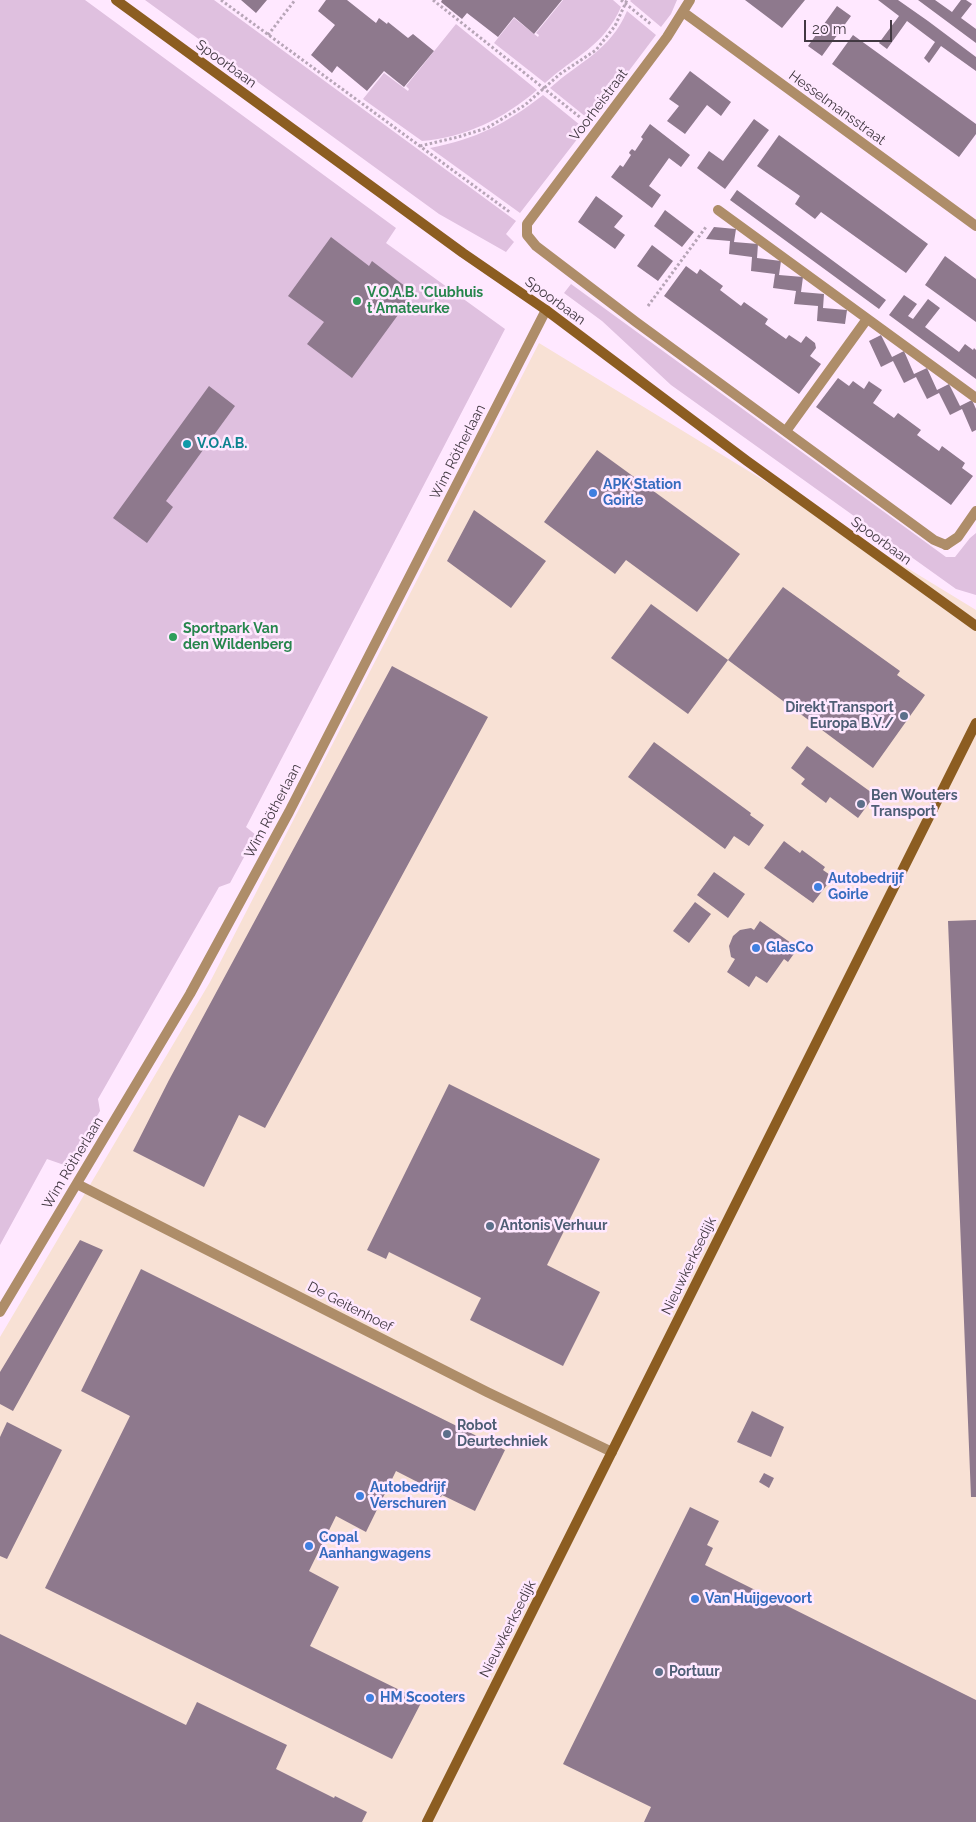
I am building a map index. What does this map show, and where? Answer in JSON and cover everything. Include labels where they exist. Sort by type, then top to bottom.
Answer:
[{"type":"street","name":"Spoorbaan","points":[[116,0],[463,253],[546,310],[747,461],[976,626]]},
{"type":"street","name":"Voorheistraat","points":[[527,224],[667,37],[690,0]]},
{"type":"street","name":"Hesselmansstraat","points":[[683,12],[976,226]]},
{"type":"street","points":[[718,210],[976,398]]},
{"type":"street","points":[[527,224],[527,235],[536,246],[636,322],[934,540],[946,545],[958,537],[976,512]]},
{"type":"street","name":"Wim Rötherlaan","points":[[0,1312],[190,994],[284,820],[546,310]]},
{"type":"street","points":[[786,431],[867,319]]},
{"type":"street","name":"Nieuwkerksedijk","points":[[427,1822],[976,723]]},
{"type":"street","name":"De Geitenhoef","points":[[77,1184],[480,1388],[612,1452]]},
{"type":"path","points":[[221,0],[527,224]]},
{"type":"path","points":[[268,35],[295,0]]},
{"type":"path","points":[[433,0],[597,131]]},
{"type":"path","points":[[621,0],[626,2],[667,37]]},
{"type":"path","points":[[419,146],[487,128],[525,105],[560,74],[596,50],[615,26],[626,2]]},
{"type":"path","points":[[636,322],[718,210]]},
{"type":"shaded area","name":"Sportpark Van den Wildenberg","points":[[0,0],[85,0],[396,228],[386,243],[505,329],[246,827],[256,835],[230,883],[219,887],[98,1099],[100,1111],[67,1166],[47,1159],[0,1245]]},
{"type":"shaded area","points":[[145,0],[214,0],[516,221],[506,234],[514,242],[506,252],[439,214]]},
{"type":"shaded area","points":[[563,0],[613,0],[621,7],[614,21],[597,42],[545,83],[494,43],[514,18],[538,37],[539,35],[536,33]]},
{"type":"shaded area","points":[[631,0],[677,0],[671,14],[661,27]]},
{"type":"shaded area","points":[[627,11],[656,35],[591,121],[550,88],[603,46],[620,25]]},
{"type":"shaded area","points":[[456,24],[537,90],[498,118],[483,125],[453,136],[422,141],[363,99],[384,73],[408,91],[409,89],[406,86]]},
{"type":"shaded area","points":[[543,95],[585,129],[520,213],[430,148],[462,140],[490,129]]},
{"type":"shaded area","points":[[571,284],[946,557],[955,557],[976,533],[976,595],[956,589],[671,385],[602,321],[564,293]]},
{"type":"shaded area","points":[[539,343],[976,610],[976,1822],[0,1822],[0,1337],[210,982]]},
{"type":"building","points":[[241,0],[267,0],[256,13]]},
{"type":"building","points":[[326,0],[347,0],[376,23],[379,18],[387,24],[388,22],[408,38],[413,34],[434,51],[404,87],[384,71],[367,91],[337,66],[332,73],[311,55],[335,25],[318,11]]},
{"type":"building","points":[[442,0],[562,0],[534,34],[514,17],[498,37],[467,13],[462,19],[441,2]]},
{"type":"building","points":[[745,0],[805,0],[782,28]]},
{"type":"building","points":[[878,0],[898,0],[928,21],[976,57],[976,71],[941,46],[929,63],[924,58],[935,42],[907,21],[887,49],[879,43],[899,16]]},
{"type":"building","points":[[918,0],[935,0],[952,12],[961,0],[966,0],[972,4],[961,18],[976,29],[976,43]]},
{"type":"building","points":[[837,6],[851,16],[822,56],[808,46]]},
{"type":"building","points":[[853,35],[976,124],[976,134],[959,157],[832,64]]},
{"type":"building","points":[[690,71],[731,102],[721,116],[707,105],[685,134],[667,121],[679,106],[669,99]]},
{"type":"building","points":[[754,119],[769,130],[725,189],[697,168],[709,151],[723,161]]},
{"type":"building","points":[[650,124],[690,155],[681,167],[669,158],[649,186],[661,195],[652,208],[611,177],[620,165],[623,167],[631,155],[630,151],[632,149],[635,151],[643,139],[641,137]]},
{"type":"building","points":[[779,135],[928,244],[906,273],[821,212],[815,219],[795,204],[800,196],[757,166]]},
{"type":"building","points":[[737,190],[886,300],[879,309],[730,200]]},
{"type":"building","points":[[596,196],[623,216],[614,227],[625,235],[615,249],[578,222]]},
{"type":"building","points":[[665,210],[694,232],[682,247],[654,226]]},
{"type":"building","points":[[714,227],[736,229],[734,242],[758,244],[757,258],[781,261],[779,275],[803,277],[801,292],[824,294],[823,308],[847,310],[845,324],[817,321],[818,306],[794,304],[796,291],[773,288],[775,274],[751,271],[752,257],[729,254],[730,241],[706,239]]},
{"type":"building","points":[[331,237],[369,266],[372,261],[414,293],[352,378],[307,344],[324,322],[288,296]]},
{"type":"building","points":[[652,245],[673,261],[658,281],[637,266]]},
{"type":"building","points":[[945,256],[976,279],[976,322],[925,285]]},
{"type":"building","points":[[686,266],[697,274],[700,269],[723,286],[720,290],[741,306],[744,302],[768,319],[765,324],[786,339],[789,335],[801,343],[806,336],[815,343],[816,348],[810,356],[821,364],[799,394],[664,296]]},
{"type":"building","points":[[904,295],[917,304],[908,316],[913,319],[928,299],[940,308],[925,327],[959,352],[965,344],[976,350],[976,379],[889,315]]},
{"type":"building","points":[[881,335],[892,357],[904,351],[914,374],[927,368],[937,390],[949,384],[960,406],[972,400],[976,409],[976,430],[972,432],[962,409],[950,415],[939,393],[927,399],[916,377],[904,383],[893,361],[881,367],[869,341]]},
{"type":"building","points":[[838,378],[849,386],[853,381],[864,389],[869,381],[882,390],[873,403],[894,418],[898,413],[921,430],[917,435],[939,451],[942,446],[965,463],[962,468],[973,476],[951,505],[816,407]]},
{"type":"building","name":"V.O.A.B.","points":[[209,386],[235,406],[166,501],[173,507],[147,543],[113,518]]},
{"type":"building","points":[[597,450],[740,554],[697,612],[626,560],[615,574],[544,522]]},
{"type":"building","points":[[474,510],[546,561],[511,608],[447,561]]},
{"type":"building","points":[[783,587],[900,671],[897,675],[925,695],[873,768],[728,660]]},
{"type":"building","points":[[651,604],[728,660],[688,714],[611,658]]},
{"type":"building","points":[[392,666],[488,717],[265,1128],[239,1115],[204,1187],[133,1151],[169,1080]]},
{"type":"building","points":[[654,742],[751,813],[750,815],[764,825],[749,846],[734,836],[725,849],[628,777]]},
{"type":"building","points":[[807,746],[875,795],[858,818],[830,797],[826,803],[801,784],[805,779],[791,768]]},
{"type":"building","points":[[784,841],[800,853],[802,850],[825,867],[823,870],[833,877],[813,903],[764,868]]},
{"type":"building","points":[[714,872],[745,894],[728,918],[697,895]]},
{"type":"building","points":[[695,902],[711,914],[689,943],[673,931]]},
{"type":"building","points":[[976,920],[976,1497],[971,1497],[948,921]]},
{"type":"building","points":[[760,921],[798,948],[788,962],[784,959],[767,983],[756,976],[749,987],[727,972],[735,959],[731,957],[729,946],[733,936],[740,930],[751,928],[754,930]]},
{"type":"building","points":[[449,1084],[600,1159],[547,1265],[600,1292],[563,1366],[470,1320],[481,1298],[389,1252],[386,1259],[367,1250]]},
{"type":"building","points":[[80,1240],[103,1250],[13,1411],[0,1404],[0,1372]]},
{"type":"building","points":[[141,1269],[505,1450],[475,1511],[442,1495],[441,1497],[438,1496],[439,1493],[396,1471],[366,1532],[336,1516],[309,1571],[339,1587],[310,1646],[422,1701],[392,1759],[45,1588],[130,1416],[81,1391]]},
{"type":"building","points":[[752,1411],[784,1427],[771,1457],[737,1442]]},
{"type":"building","points":[[7,1422],[62,1450],[7,1559],[0,1556],[0,1437]]},
{"type":"building","points":[[764,1473],[774,1478],[769,1488],[759,1482]]},
{"type":"building","points":[[690,1507],[719,1521],[707,1545],[713,1548],[705,1565],[976,1700],[976,1822],[644,1822],[651,1807],[563,1764]]},
{"type":"building","points":[[0,1634],[186,1725],[197,1702],[287,1745],[276,1769],[367,1812],[362,1822],[0,1822]]},
{"type":"place","name":"V.O.A.B. 'Clubhuis t Amateurke","points":[[357,301]]},
{"type":"place","name":"V.O.A.B.","points":[[187,444]]},
{"type":"place","name":"APK Station Goirle","points":[[593,493]]},
{"type":"place","name":"Sportpark Van den Wildenberg","points":[[173,637]]},
{"type":"place","name":"Direkt Transport Europa B.V./","points":[[904,716]]},
{"type":"place","name":"Ben Wouters Transport","points":[[861,804]]},
{"type":"place","name":"Autobedrijf Goirle","points":[[818,887]]},
{"type":"place","name":"GlasCo","points":[[756,948]]},
{"type":"place","name":"Antonis Verhuur","points":[[490,1226]]},
{"type":"place","name":"Robot Deurtechniek","points":[[447,1434]]},
{"type":"place","name":"Autobedrijf Verschuren","points":[[360,1496]]},
{"type":"place","name":"Copal Aanhangwagens","points":[[309,1546]]},
{"type":"place","name":"Van Huijgevoort","points":[[695,1599]]},
{"type":"place","name":"Portuur","points":[[659,1672]]},
{"type":"place","name":"HM Scooters","points":[[370,1698]]}]
